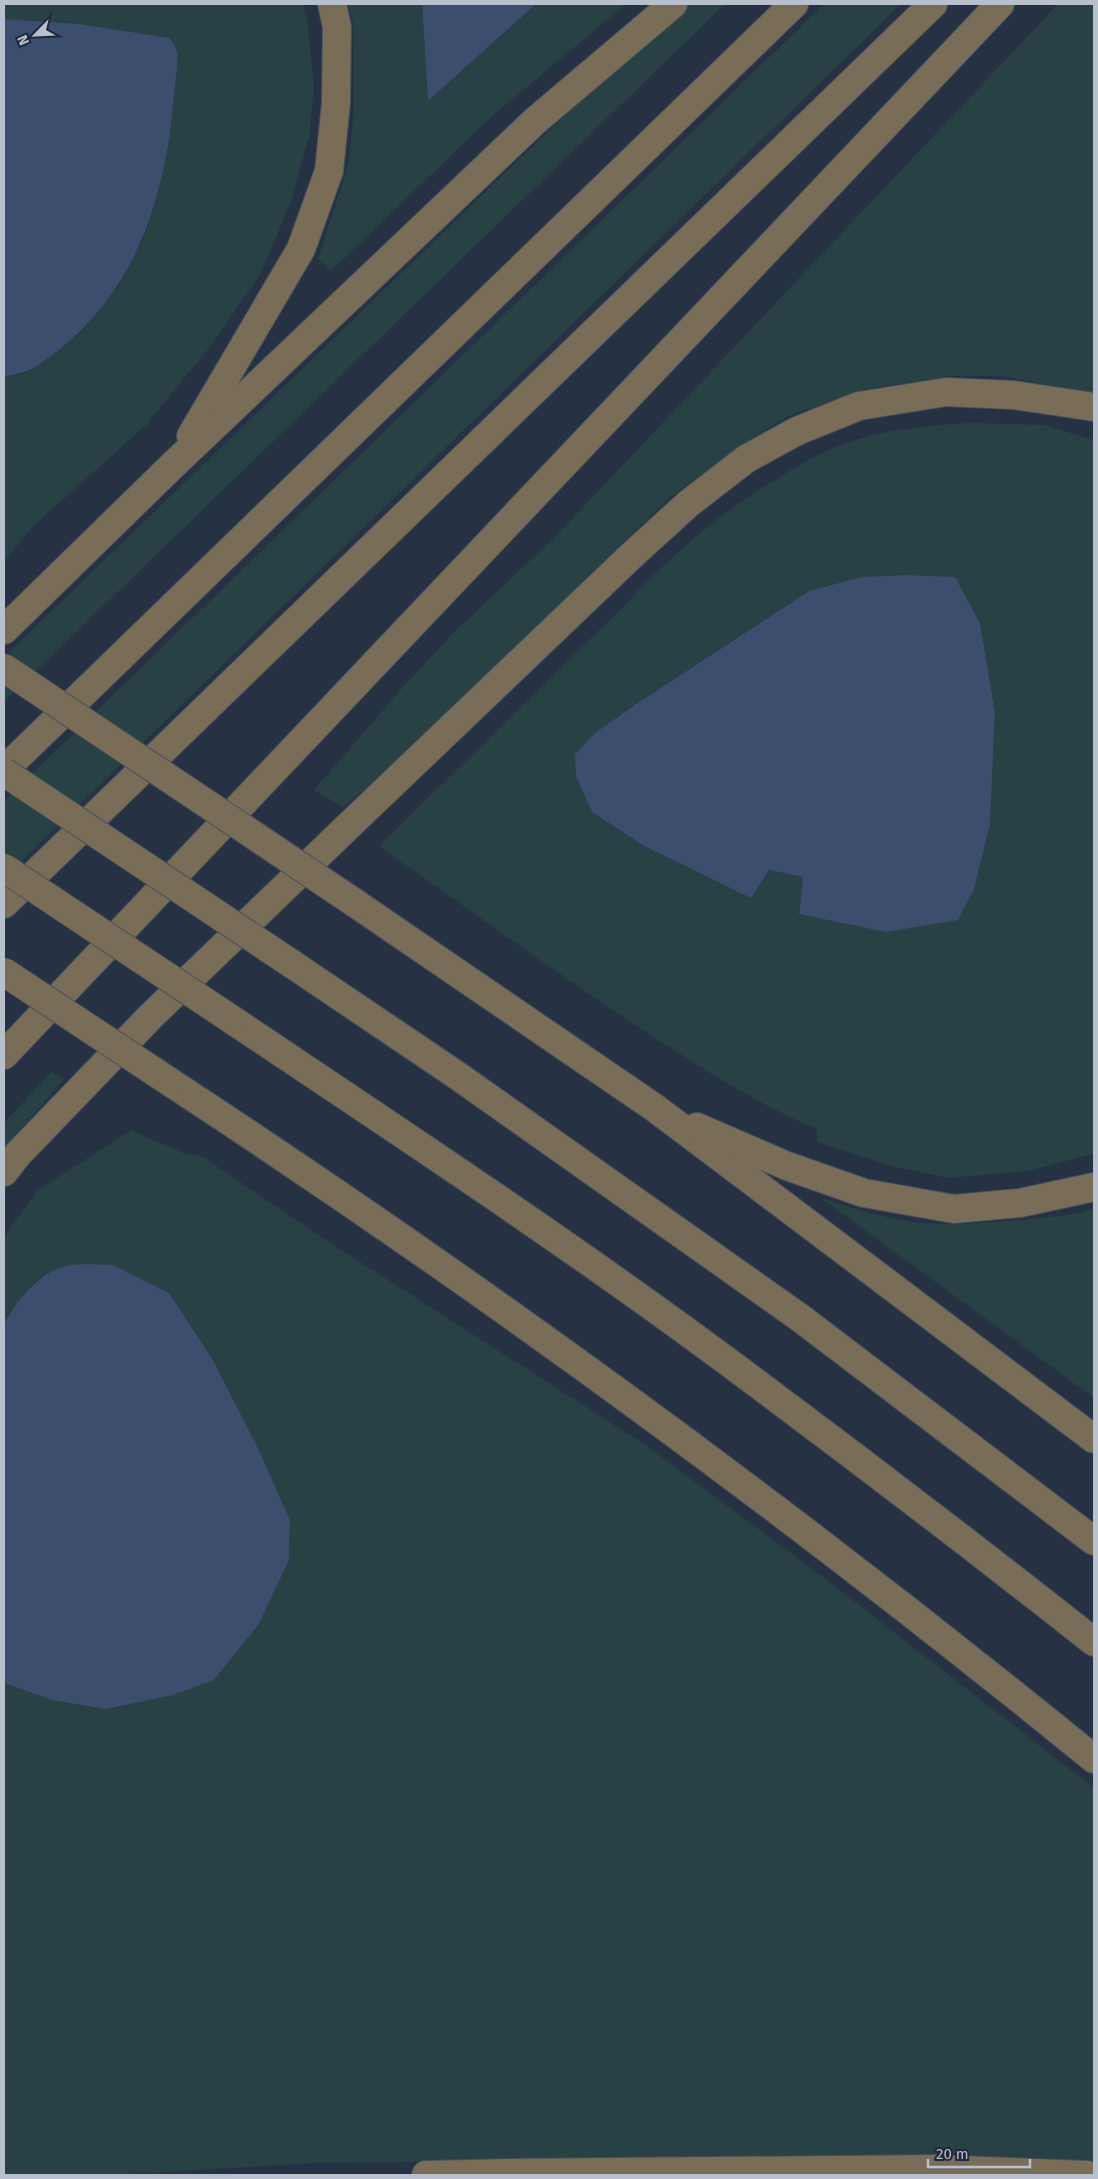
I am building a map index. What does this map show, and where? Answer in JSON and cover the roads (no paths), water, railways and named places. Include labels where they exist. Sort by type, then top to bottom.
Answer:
[{"type":"highway","points":[[173,465],[301,249],[329,171],[336,103],[337,56],[337,27],[332,4]]},
{"type":"highway","points":[[4,630],[173,465],[535,121],[673,4]]},
{"type":"highway","points":[[794,4],[4,771],[466,1082],[799,1317],[1094,1541]]},
{"type":"highway","points":[[4,904],[933,4]]},
{"type":"highway","points":[[4,1055],[1000,4]]},
{"type":"highway","points":[[4,1172],[18,1154],[152,1016],[356,819],[630,556],[688,504],[746,458],[797,431],[860,406],[946,392],[1013,394],[1094,407]]},
{"type":"highway","points":[[4,668],[355,902],[655,1108],[1094,1439]]},
{"type":"highway","points":[[4,868],[502,1200],[738,1369],[970,1544],[1094,1642]]},
{"type":"highway","points":[[4,972],[309,1174],[481,1293],[620,1394],[832,1553],[1094,1759]]},
{"type":"highway","points":[[655,1108],[787,1166],[864,1193],[954,1209],[1020,1203],[1094,1187]]},
{"type":"highway","points":[[426,2175],[511,2172],[927,2169],[1087,2175]]},
{"type":"water","points":[[422,4],[536,4],[428,101]]},
{"type":"water","points":[[4,19],[80,24],[170,38],[176,49],[177,56],[169,139],[163,173],[154,207],[142,239],[127,269],[109,298],[86,325],[60,349],[28,371],[4,376]]},
{"type":"water","points":[[905,575],[955,577],[980,623],[995,712],[990,824],[974,889],[958,920],[886,932],[799,914],[803,877],[769,870],[751,898],[644,846],[592,812],[576,776],[575,754],[595,733],[809,591],[861,577]]},
{"type":"water","points":[[72,1265],[113,1265],[169,1293],[213,1360],[259,1450],[290,1520],[289,1560],[259,1624],[214,1680],[173,1695],[106,1709],[52,1700],[4,1683],[4,1324],[22,1297],[47,1274]]}]
